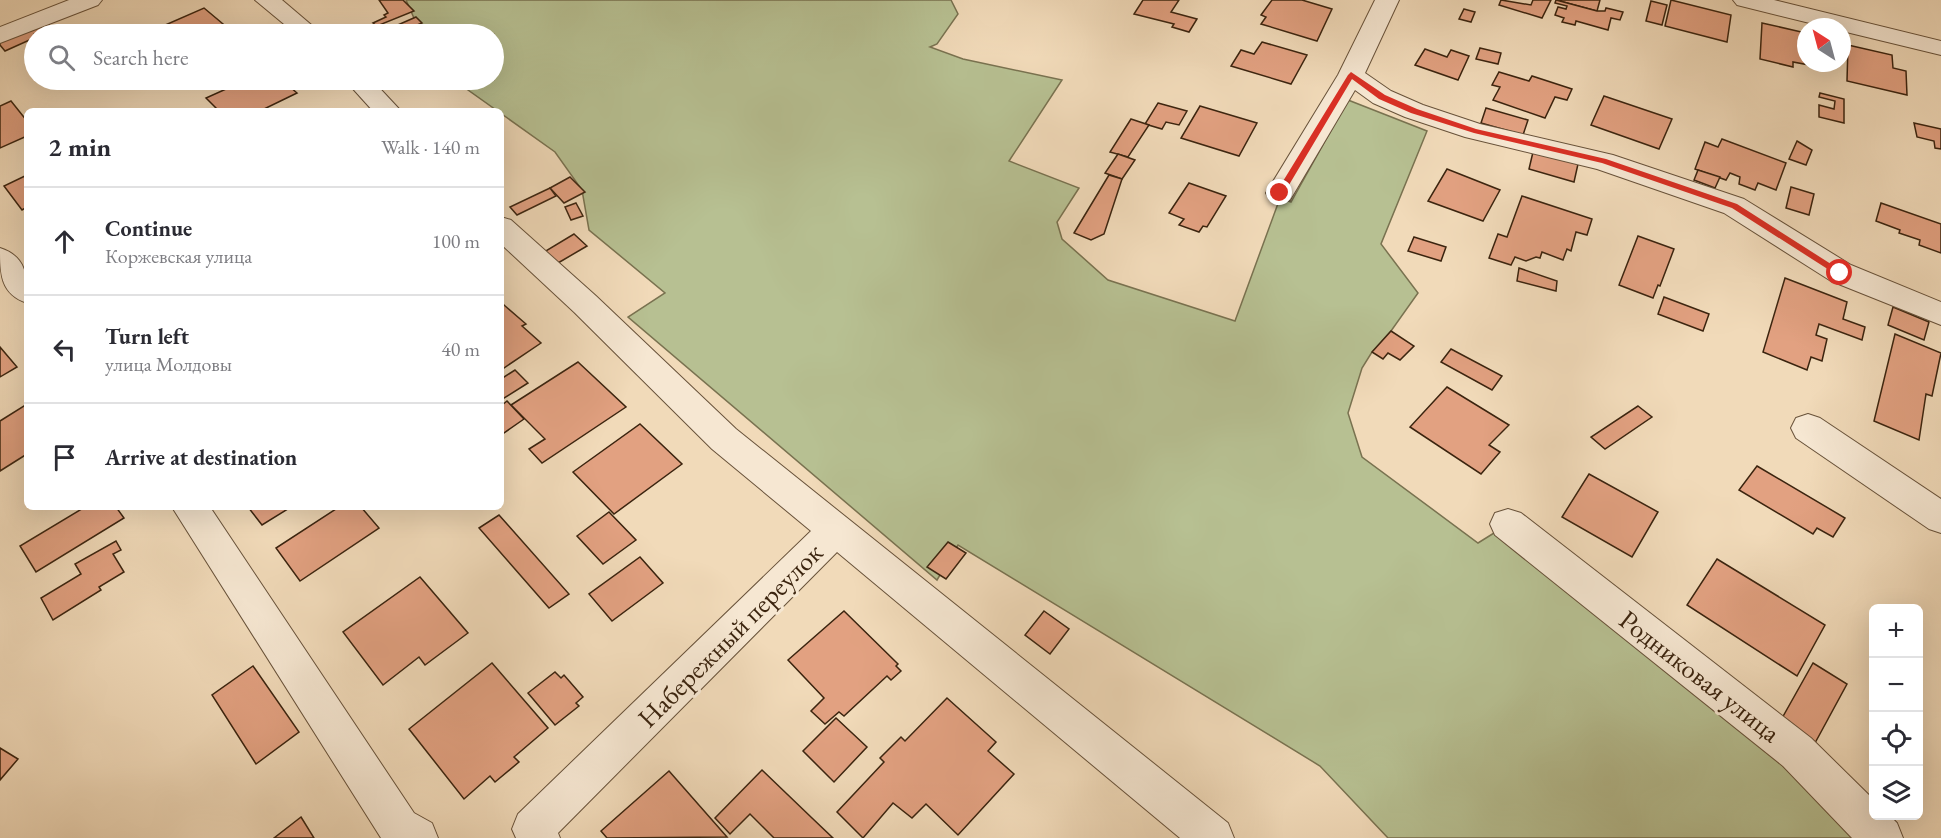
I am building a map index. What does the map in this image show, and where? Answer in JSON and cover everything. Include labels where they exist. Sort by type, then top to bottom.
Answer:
[{"type":"street","points":[[30,24],[90,0]]},
{"type":"street","points":[[267,0],[297,24]]},
{"type":"street","points":[[1280,193],[1351,75],[1387,0]]},
{"type":"street","points":[[1745,0],[1941,48]]},
{"type":"street","points":[[0,36],[24,26]]},
{"type":"street","points":[[1351,75],[1382,97],[1414,111],[1474,131],[1604,161],[1734,206],[1840,273],[1941,314]]},
{"type":"street","points":[[368,90],[385,108]]},
{"type":"street","name":"Набережный переулок","points":[[504,230],[585,304],[724,439],[836,530],[527,835]]},
{"type":"street","points":[[0,259],[24,288]]},
{"type":"street","points":[[1808,428],[1941,518]]},
{"type":"street","points":[[192,510],[399,828],[417,838]]},
{"type":"street","name":"Родниковая улица","points":[[1508,524],[1797,752],[1882,838]]},
{"type":"street","points":[[836,530],[1213,838]]},
{"type":"green space","points":[[406,0],[951,0],[958,14],[937,44],[930,47],[963,59],[1062,80],[1009,161],[1079,188],[1057,222],[1062,239],[1108,280],[1235,321],[1280,198],[1291,202],[1348,100],[1427,131],[1381,244],[1418,293],[1362,368],[1348,413],[1362,457],[1478,543],[1494,533],[1768,752],[1860,838],[1388,838],[1320,766],[958,545],[937,580],[628,317],[665,293],[589,230],[582,190],[555,152],[504,116],[504,108],[493,108],[468,90],[504,90],[504,24],[417,24]]},
{"type":"building","points":[[379,0],[403,0],[414,11],[382,24],[373,23],[386,17],[384,15],[388,13]]},
{"type":"building","points":[[1143,0],[1179,0],[1171,12],[1197,19],[1189,32],[1172,27],[1174,24],[1134,14]]},
{"type":"building","points":[[1272,0],[1302,0],[1332,9],[1317,41],[1261,24],[1266,17],[1261,15]]},
{"type":"building","points":[[1501,0],[1531,5],[1533,0],[1551,0],[1542,18],[1499,5]]},
{"type":"building","points":[[1556,0],[1600,0],[1597,11]]},
{"type":"building","points":[[1556,0],[1597,11],[1605,11],[1606,8],[1623,12],[1620,20],[1611,18],[1608,30],[1576,21],[1575,25],[1562,22],[1564,18],[1555,15],[1558,7],[1566,9],[1567,6],[1555,3]]},
{"type":"building","points":[[1671,0],[1731,15],[1727,42],[1665,26]]},
{"type":"building","points":[[1651,1],[1667,5],[1662,25],[1646,21]]},
{"type":"building","points":[[204,8],[223,24],[168,24]]},
{"type":"building","points":[[1464,9],[1475,12],[1471,22],[1459,19]]},
{"type":"building","points":[[416,17],[422,23],[420,24],[400,24]]},
{"type":"building","points":[[1762,23],[1797,31],[1797,63],[1793,62],[1793,67],[1760,59]]},
{"type":"building","points":[[24,30],[24,42],[5,51],[0,45],[0,40]]},
{"type":"building","points":[[1262,42],[1307,55],[1291,84],[1231,66],[1241,50],[1254,54]]},
{"type":"building","points":[[1851,46],[1892,55],[1893,68],[1906,71],[1907,95],[1847,81],[1847,72],[1851,72]]},
{"type":"building","points":[[1480,48],[1501,53],[1498,64],[1476,59]]},
{"type":"building","points":[[1425,49],[1447,57],[1451,50],[1469,56],[1458,80],[1415,65]]},
{"type":"building","points":[[1499,72],[1529,81],[1532,76],[1572,89],[1567,100],[1555,97],[1545,118],[1493,100],[1500,87],[1492,85]]},
{"type":"building","points":[[224,90],[294,90],[297,93],[266,108],[216,108],[206,98]]},
{"type":"building","points":[[1820,93],[1844,99],[1844,123],[1819,117],[1819,105],[1834,109],[1835,101],[1819,97]]},
{"type":"building","points":[[1604,96],[1672,119],[1659,149],[1591,125]]},
{"type":"building","points":[[11,101],[24,117],[24,137],[0,148],[0,106]]},
{"type":"building","points":[[1158,103],[1187,111],[1179,125],[1166,122],[1162,129],[1145,124]]},
{"type":"building","points":[[1200,106],[1257,123],[1239,156],[1181,138]]},
{"type":"building","points":[[1486,108],[1528,120],[1523,135],[1481,123]]},
{"type":"building","points":[[1131,119],[1149,125],[1128,157],[1110,152]]},
{"type":"building","points":[[1914,123],[1941,129],[1941,149],[1935,148],[1934,141],[1917,137]]},
{"type":"building","points":[[1722,139],[1786,163],[1776,190],[1758,183],[1755,190],[1739,184],[1740,177],[1730,173],[1726,180],[1695,169],[1705,142],[1718,147]]},
{"type":"building","points":[[1797,141],[1812,150],[1806,165],[1789,159]]},
{"type":"building","points":[[1533,152],[1578,164],[1574,182],[1529,169]]},
{"type":"building","points":[[1118,154],[1135,160],[1122,179],[1105,173]]},
{"type":"building","points":[[1447,169],[1500,190],[1483,221],[1428,201]]},
{"type":"building","points":[[1698,170],[1720,177],[1715,188],[1694,180]]},
{"type":"building","points":[[1109,175],[1122,179],[1104,234],[1091,240],[1074,233]]},
{"type":"building","points":[[24,176],[24,209],[22,210],[4,186]]},
{"type":"building","points":[[570,177],[585,192],[564,203],[550,188]]},
{"type":"building","points":[[1189,183],[1226,196],[1207,227],[1203,226],[1199,232],[1179,225],[1184,219],[1169,213]]},
{"type":"building","points":[[1791,187],[1814,194],[1809,215],[1786,208]]},
{"type":"building","points":[[550,188],[556,196],[517,215],[510,207]]},
{"type":"building","points":[[1522,196],[1592,219],[1587,235],[1576,232],[1571,251],[1567,249],[1563,260],[1542,252],[1540,258],[1536,257],[1526,261],[1515,257],[1511,265],[1489,258],[1498,234],[1507,237]]},
{"type":"building","points":[[576,203],[583,216],[571,220],[565,207]]},
{"type":"building","points":[[1881,203],[1941,224],[1941,253],[1919,245],[1920,240],[1899,233],[1900,230],[1876,221]]},
{"type":"building","points":[[574,234],[587,246],[558,263],[544,252]]},
{"type":"building","points":[[1638,236],[1674,249],[1653,298],[1619,285]]},
{"type":"building","points":[[1414,237],[1446,247],[1441,261],[1408,251]]},
{"type":"building","points":[[1519,268],[1557,281],[1556,291],[1517,281]]},
{"type":"building","points":[[1785,278],[1847,302],[1843,319],[1865,327],[1862,340],[1819,324],[1816,335],[1827,339],[1822,361],[1811,357],[1807,370],[1763,352]]},
{"type":"building","points":[[1664,297],[1709,314],[1703,331],[1658,314]]},
{"type":"building","points":[[504,305],[526,324],[522,326],[541,343],[504,368]]},
{"type":"building","points":[[1893,307],[1929,322],[1924,340],[1888,325]]},
{"type":"building","points":[[1391,331],[1414,346],[1400,360],[1388,353],[1383,359],[1372,352]]},
{"type":"building","points":[[1895,334],[1941,353],[1932,396],[1926,394],[1919,440],[1874,421]]},
{"type":"building","points":[[0,347],[17,367],[0,377]]},
{"type":"building","points":[[1451,349],[1502,376],[1492,390],[1441,362]]},
{"type":"building","points":[[578,362],[626,407],[542,463],[529,449],[545,439],[511,405]]},
{"type":"building","points":[[515,370],[528,383],[504,398],[504,377]]},
{"type":"building","points":[[1447,387],[1509,425],[1489,445],[1500,452],[1481,474],[1410,427]]},
{"type":"building","points":[[507,401],[524,419],[504,433],[504,404]]},
{"type":"building","points":[[24,406],[24,456],[0,471],[0,421]]},
{"type":"building","points":[[1638,406],[1652,417],[1605,449],[1591,437]]},
{"type":"building","points":[[640,424],[682,464],[614,514],[573,472]]},
{"type":"building","points":[[1757,466],[1845,518],[1833,537],[1817,528],[1813,534],[1739,490]]},
{"type":"building","points":[[1589,474],[1658,512],[1632,557],[1562,517]]},
{"type":"building","points":[[80,510],[118,510],[124,518],[36,572],[20,546]]},
{"type":"building","points":[[250,510],[286,510],[262,525]]},
{"type":"building","points":[[334,510],[364,510],[379,528],[300,581],[276,548]]},
{"type":"building","points":[[609,512],[636,540],[603,564],[577,536]]},
{"type":"building","points":[[499,515],[569,594],[549,608],[479,528]]},
{"type":"building","points":[[116,541],[121,550],[113,554],[124,572],[99,587],[101,590],[53,620],[41,598],[81,574],[75,564]]},
{"type":"building","points":[[948,542],[966,553],[946,579],[927,567]]},
{"type":"building","points":[[640,557],[663,583],[612,621],[589,594]]},
{"type":"building","points":[[1717,559],[1825,625],[1797,676],[1687,605]]},
{"type":"building","points":[[420,577],[468,633],[425,665],[419,657],[383,685],[343,632]]},
{"type":"building","points":[[844,611],[898,664],[896,666],[901,671],[891,680],[887,676],[844,716],[839,712],[825,724],[811,711],[824,698],[788,660]]},
{"type":"building","points":[[1044,611],[1069,629],[1050,654],[1025,635]]},
{"type":"building","points":[[492,663],[548,728],[514,757],[519,762],[495,782],[490,776],[464,799],[409,729]]},
{"type":"building","points":[[1813,663],[1847,684],[1815,743],[1781,720]]},
{"type":"building","points":[[253,666],[299,732],[256,764],[212,695]]},
{"type":"building","points":[[555,672],[561,678],[564,675],[583,697],[576,703],[579,706],[555,725],[528,693]]},
{"type":"building","points":[[947,698],[996,742],[988,751],[1014,774],[958,835],[926,804],[912,818],[893,803],[863,838],[837,812],[884,762],[880,758],[901,737],[905,741]]},
{"type":"building","points":[[836,718],[867,747],[834,782],[803,751]]},
{"type":"building","points":[[0,748],[18,759],[0,780]]},
{"type":"building","points":[[762,770],[833,838],[774,838],[750,814],[730,834],[715,818]]},
{"type":"building","points":[[669,771],[727,837],[607,838],[601,831]]},
{"type":"building","points":[[301,817],[314,838],[274,838]]},
{"type":"route","points":[[1280,193],[1351,75],[1382,97],[1414,111],[1474,131],[1604,161],[1734,206],[1840,273]]}]
